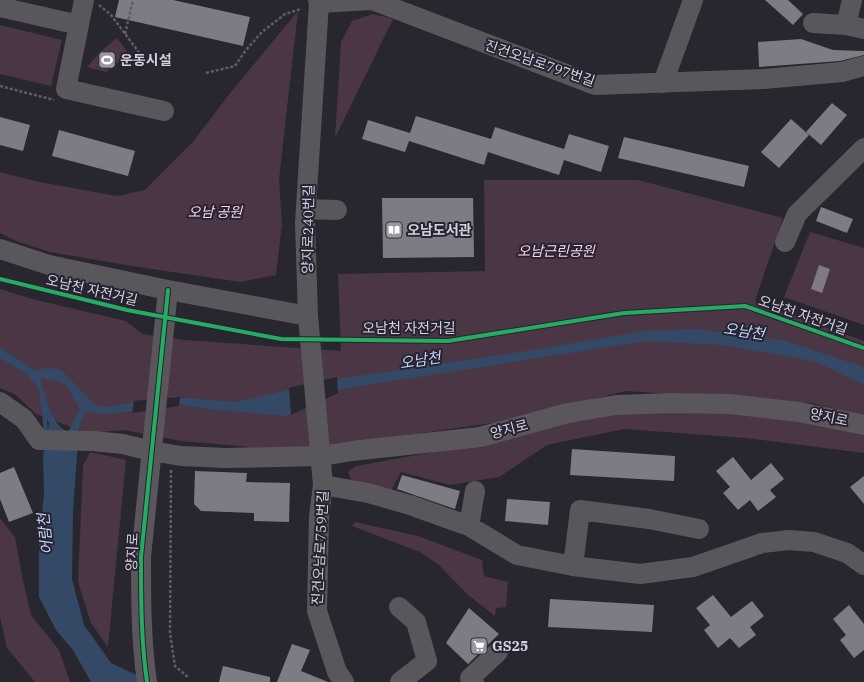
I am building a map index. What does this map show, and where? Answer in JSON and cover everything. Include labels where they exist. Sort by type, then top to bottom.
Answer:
[{"type":"street","name":"진건오남로797번길","points":[[319,2],[372,0],[595,84],[764,79],[842,72],[864,66]]},
{"type":"street","points":[[663,83],[693,0]]},
{"type":"street","points":[[813,23],[855,27],[852,0]]},
{"type":"street","points":[[92,2],[79,25],[66,89],[164,111]]},
{"type":"street","name":"양지로240번길","points":[[308,316],[306,209],[319,2]]},
{"type":"street","points":[[0,7],[79,25]]},
{"type":"street","points":[[785,242],[797,214],[864,148]]},
{"type":"street","points":[[306,209],[337,210]]},
{"type":"street","points":[[0,249],[49,265],[168,290],[308,316]]},
{"type":"street","points":[[151,451],[168,290]]},
{"type":"street","name":"진건오남로759번길","points":[[308,316],[324,485],[319,517],[317,612],[337,672],[344,682]]},
{"type":"street","name":"양지로","points":[[0,402],[24,419],[39,440],[93,441],[123,444],[171,454],[226,458],[322,456],[352,451],[480,437],[568,414],[616,405],[672,403],[730,404],[799,412],[864,425]]},
{"type":"street","name":"양지로","points":[[147,682],[143,655],[141,556],[151,451]]},
{"type":"street","points":[[324,485],[368,493],[410,505],[469,526],[517,555],[573,566],[640,574],[693,567],[762,543],[789,540],[814,542],[847,553],[864,564]]},
{"type":"street","points":[[469,526],[475,491]]},
{"type":"street","points":[[573,566],[580,510],[649,519],[699,529]]},
{"type":"street","points":[[399,607],[416,622],[427,661],[400,682]]},
{"type":"street","points":[[474,682],[470,678],[498,652]]},
{"type":"path","points":[[125,34],[133,0]]},
{"type":"path","points":[[92,2],[111,15],[141,55]]},
{"type":"path","points":[[206,73],[234,66],[262,32],[285,14],[319,2]]},
{"type":"path","points":[[0,86],[62,102],[66,89]]},
{"type":"path","points":[[171,454],[170,633],[175,666],[189,678]]},
{"type":"green space","name":"오남 공원","points":[[298,11],[279,179],[282,224],[276,275],[240,282],[132,266],[50,252],[16,241],[0,233],[0,172],[39,182],[117,196],[145,190],[192,143],[231,92]]},
{"type":"green space","points":[[373,14],[393,19],[335,138],[341,42],[352,21]]},
{"type":"green space","points":[[0,25],[62,40],[51,86],[0,74]]},
{"type":"green space","name":"운동시설","points":[[117,38],[129,54],[106,72],[87,67],[100,52]]},
{"type":"green space","name":"오남근린공원","points":[[484,180],[638,180],[783,218],[755,301],[864,341],[864,417],[812,403],[626,391],[499,422],[295,451],[181,441],[124,430],[88,433],[36,414],[16,395],[0,388],[0,289],[36,300],[126,321],[142,334],[184,340],[341,351],[338,274],[485,271]]},
{"type":"green space","points":[[810,232],[864,248],[864,325],[784,297]]},
{"type":"green space","points":[[735,410],[864,431],[864,453],[746,438],[624,429],[547,445],[499,477],[450,485],[401,472],[391,491],[352,482],[348,472],[356,466],[507,439],[555,423],[618,411]]},
{"type":"green space","points":[[90,452],[126,460],[108,647],[91,623],[78,582],[83,466]]},
{"type":"green space","points":[[0,518],[15,537],[31,615],[59,650],[70,682],[35,682],[7,648],[0,617]]},
{"type":"green space","points":[[355,522],[418,536],[482,560],[484,576],[508,582],[506,607],[496,608],[495,616],[467,594],[439,565],[420,552],[352,526]]},
{"type":"water","points":[[697,329],[783,340],[864,367],[864,385],[817,362],[723,345],[645,341],[342,389],[286,416],[209,409],[178,404],[109,414],[85,412],[79,427],[73,512],[72,579],[84,625],[111,663],[152,682],[91,682],[73,650],[56,630],[39,597],[39,542],[44,494],[43,456],[49,423],[41,409],[39,390],[27,374],[0,358],[0,347],[36,371],[44,368],[60,369],[94,404],[105,407],[149,400],[186,398],[235,402],[337,379],[527,351],[644,331]],"holes":[[[40,378],[53,380],[66,385],[80,409],[68,432],[57,423],[53,416]]]},
{"type":"pier","points":[[337,377],[338,393],[291,415],[289,388]]},
{"type":"pier","points":[[180,397],[179,406],[132,413],[134,401]]},
{"type":"building","points":[[119,0],[173,0],[250,17],[243,46],[115,17]]},
{"type":"building","points":[[765,0],[788,0],[803,14],[793,25]]},
{"type":"building","points":[[801,39],[833,50],[864,51],[864,55],[840,61],[759,67],[758,42]]},
{"type":"building","points":[[832,103],[847,115],[821,145],[806,132]]},
{"type":"building","points":[[416,116],[491,139],[495,127],[564,149],[569,134],[609,146],[601,172],[564,160],[559,175],[488,152],[484,165],[409,141],[405,152],[362,139],[368,120],[410,133]]},
{"type":"building","points":[[0,117],[30,125],[23,151],[0,145]]},
{"type":"building","points":[[791,119],[809,135],[779,168],[761,152]]},
{"type":"building","points":[[59,130],[135,151],[128,176],[52,156]]},
{"type":"building","points":[[624,137],[749,166],[744,187],[618,158]]},
{"type":"building","points":[[382,198],[473,198],[474,257],[383,258]]},
{"type":"building","points":[[821,207],[853,219],[847,233],[816,221]]},
{"type":"building","points":[[819,265],[830,269],[822,293],[811,289]]},
{"type":"building","points":[[572,449],[675,456],[674,481],[570,475]]},
{"type":"building","points":[[733,457],[751,480],[771,463],[784,479],[770,490],[776,497],[758,511],[750,500],[738,510],[723,493],[730,487],[716,471]]},
{"type":"building","points":[[14,467],[33,513],[9,522],[0,499],[0,473]]},
{"type":"building","points":[[195,471],[247,473],[246,482],[290,483],[289,522],[254,521],[254,513],[201,511],[194,504]]},
{"type":"building","points":[[402,475],[460,491],[455,509],[397,489]]},
{"type":"building","points":[[864,476],[864,504],[850,487]]},
{"type":"building","points":[[507,499],[550,502],[548,525],[505,521]]},
{"type":"building","points":[[713,595],[731,617],[752,601],[764,616],[750,627],[756,635],[739,648],[730,638],[718,648],[704,630],[710,625],[696,608]]},
{"type":"building","points":[[550,599],[654,605],[652,632],[548,627]]},
{"type":"building","points":[[849,605],[864,624],[864,650],[854,658],[840,640],[846,635],[833,619]]},
{"type":"building","points":[[469,608],[499,634],[468,664],[446,643]]},
{"type":"building","points":[[292,644],[310,650],[301,671],[328,682],[277,682]]},
{"type":"building","points":[[223,666],[270,677],[270,682],[219,682]]},
{"type":"waterway","name":"어람천","points":[[44,408],[46,435]]},
{"type":"cycle path","name":"오남천 자전거길","points":[[0,279],[127,310],[281,339],[448,341],[624,313],[745,306],[864,348]]},
{"type":"cycle path","points":[[147,682],[142,635],[141,557],[168,290]]},
{"type":"place","name":"운동시설","points":[[107,60]]},
{"type":"place","name":"오남도서관","points":[[394,230]]},
{"type":"place","name":"GS25","points":[[479,646]]},
{"type":"water label","name":"오남천","points":[[744,331]]},
{"type":"water label","name":"오남천","points":[[420,360]]}]
